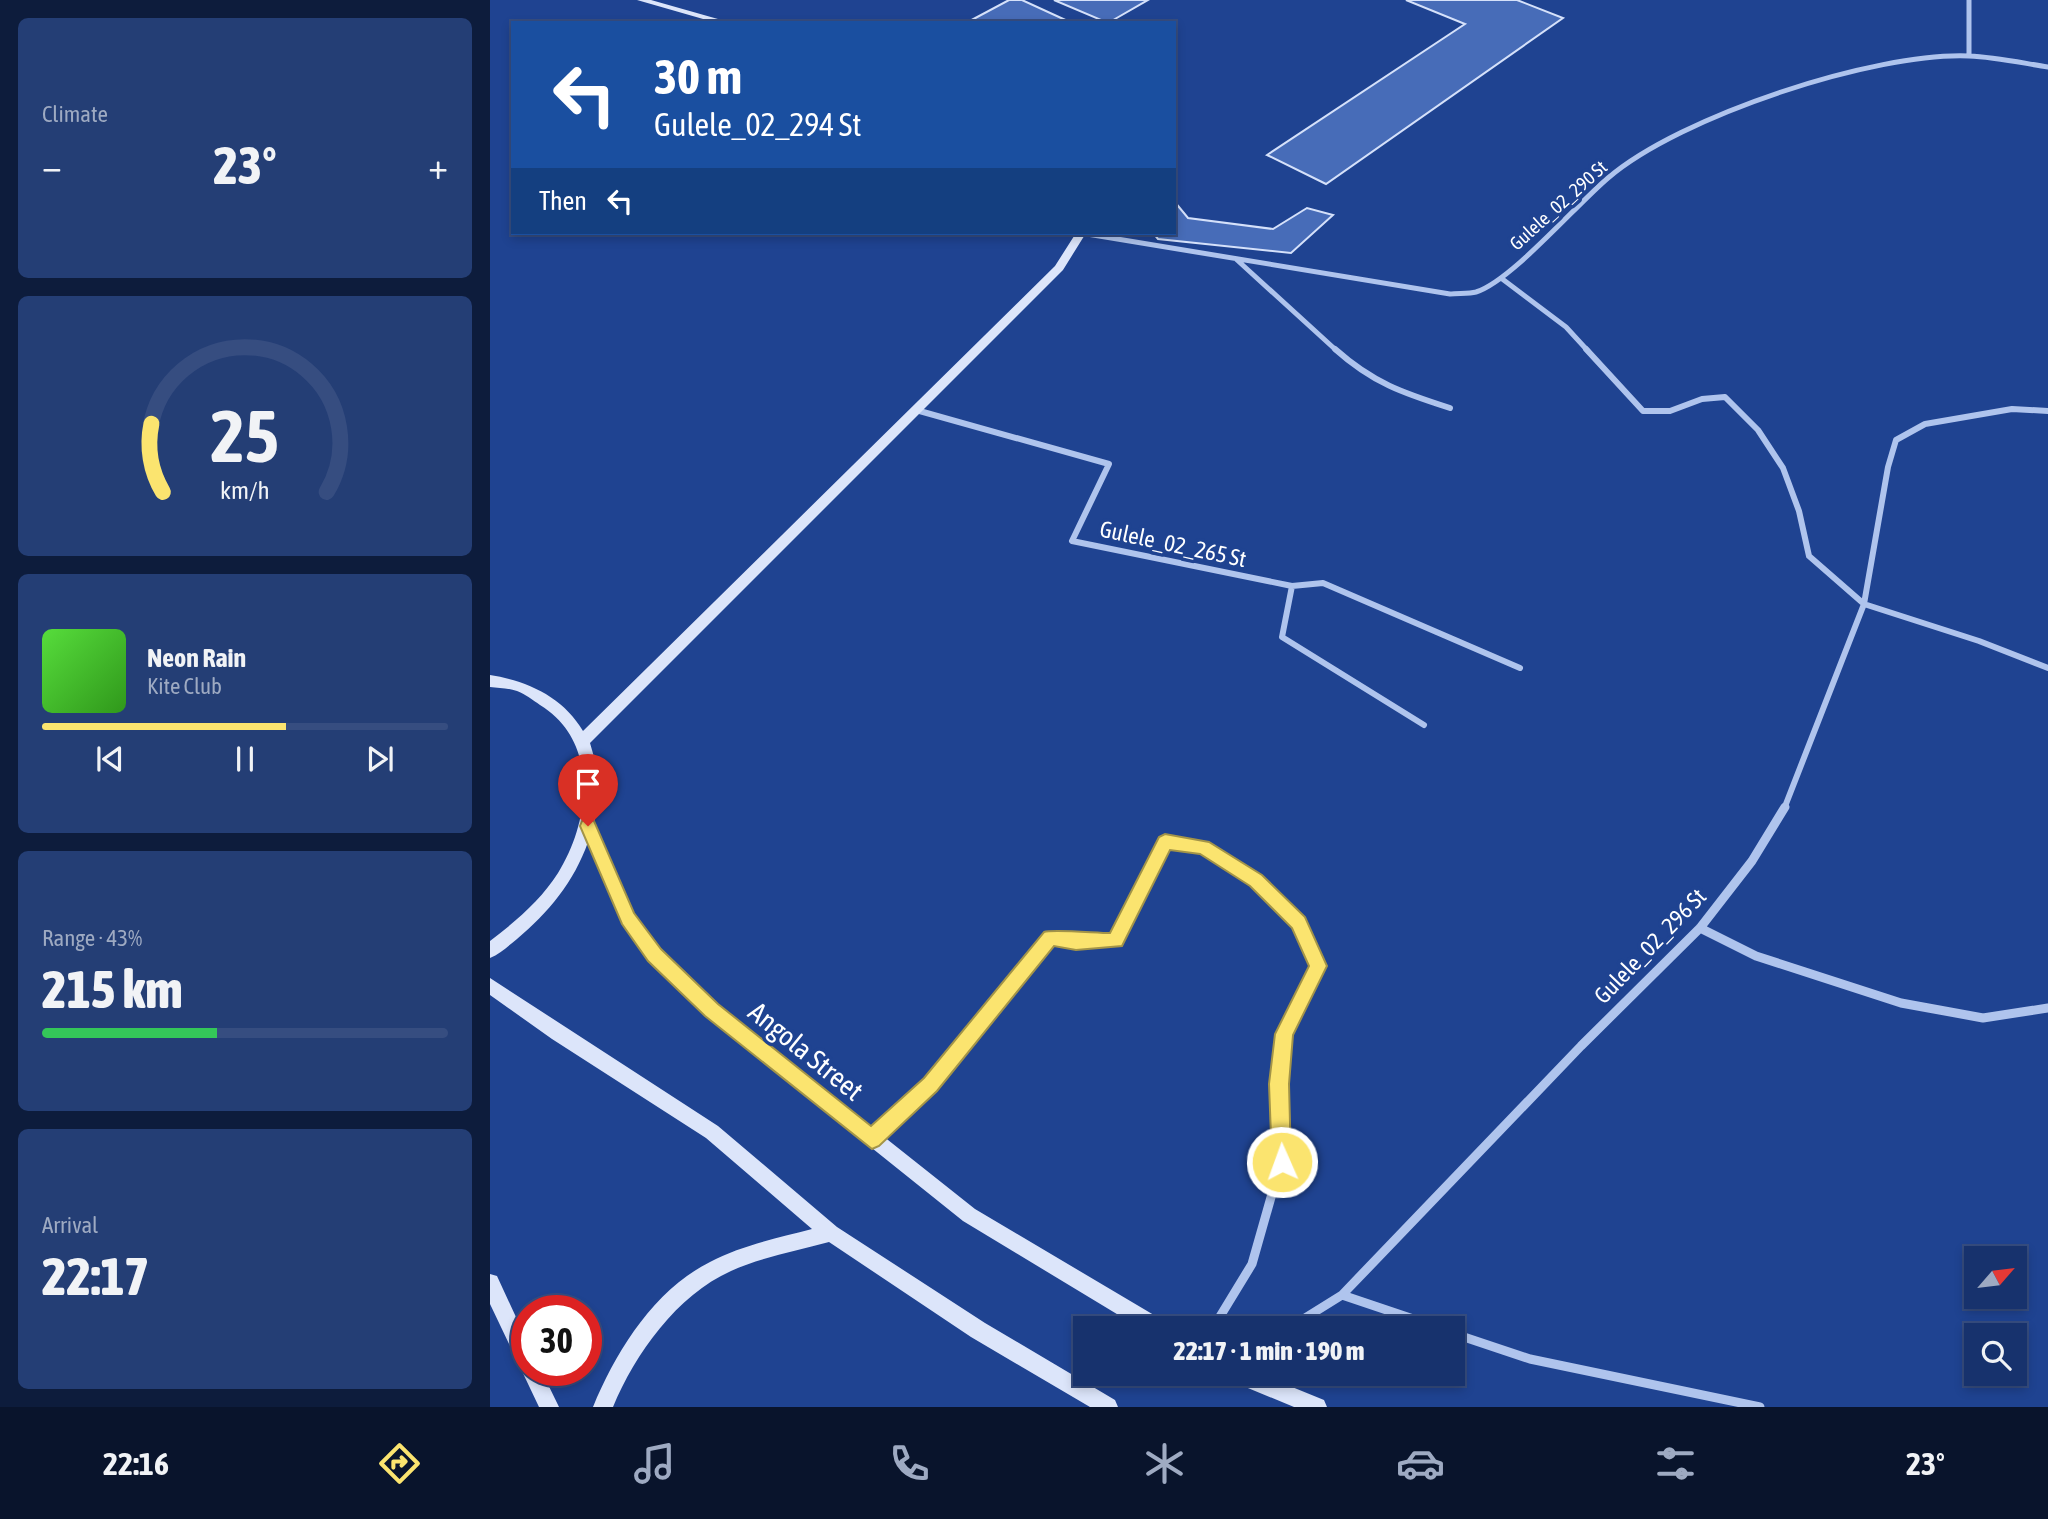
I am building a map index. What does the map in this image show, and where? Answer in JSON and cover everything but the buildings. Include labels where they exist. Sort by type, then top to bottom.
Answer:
[{"type":"main road","points":[[641,0],[720,21]]},
{"type":"main road","points":[[584,740],[1059,268],[1080,235]]},
{"type":"main road","points":[[490,681],[524,688],[560,709],[584,740],[593,780],[588,826],[564,877],[522,927],[490,951]]},
{"type":"main road","name":"Angola Street","points":[[588,826],[628,918],[654,955],[712,1010],[969,1215],[1137,1316]]},
{"type":"main road","points":[[490,986],[712,1132],[831,1233],[978,1330],[1108,1407]]},
{"type":"main road","points":[[603,1407],[627,1358],[665,1309],[712,1270],[743,1258],[831,1233]]},
{"type":"main road","points":[[490,1283],[511,1328]]},
{"type":"main road","points":[[539,1386],[549,1407]]},
{"type":"main road","points":[[1267,1386],[1317,1407]]},
{"type":"street","points":[[1969,0],[1969,56]]},
{"type":"street","name":"Gulele_02_290 St","points":[[1097,235],[1450,294],[1476,292],[1501,278],[1610,176],[1659,145],[1717,115],[1807,85],[1898,61],[1969,56],[2048,67]]},
{"type":"street","points":[[1236,260],[1353,365],[1393,390],[1450,408]]},
{"type":"street","points":[[1501,278],[1566,327],[1643,411],[1670,411],[1702,399],[1725,397],[1744,411],[1790,478],[1804,523],[1809,556],[1864,604],[1979,640],[2048,668]]},
{"type":"street","name":"Gulele_02_296 St","points":[[1308,1316],[1342,1295],[1581,1046],[1700,928],[1752,861],[1785,807],[1864,604],[1888,467],[1896,440],[1925,424],[2011,409],[2048,411]]},
{"type":"street","name":"Gulele_02_265 St","points":[[916,410],[1109,464],[1073,541],[1292,586]]},
{"type":"street","points":[[1424,725],[1282,637],[1292,586],[1323,583],[1520,668]]},
{"type":"street","points":[[872,1139],[930,1085],[1050,938],[1076,942],[1116,941],[1165,842],[1203,847],[1256,880],[1299,923],[1318,966],[1284,1034],[1279,1084],[1282,1162],[1252,1264],[1220,1316]]},
{"type":"street","points":[[1700,928],[1756,956],[1901,1003],[1983,1018],[2048,1008]]},
{"type":"street","points":[[1342,1295],[1404,1316]]},
{"type":"street","points":[[1465,1337],[1530,1359],[1760,1407]]},
{"type":"route","points":[[588,826],[628,918],[654,955],[712,1010],[872,1139],[930,1085],[1050,938],[1076,942],[1116,941],[1165,842],[1203,847],[1256,880],[1299,923],[1318,966],[1284,1034],[1279,1084],[1282,1162]]}]
